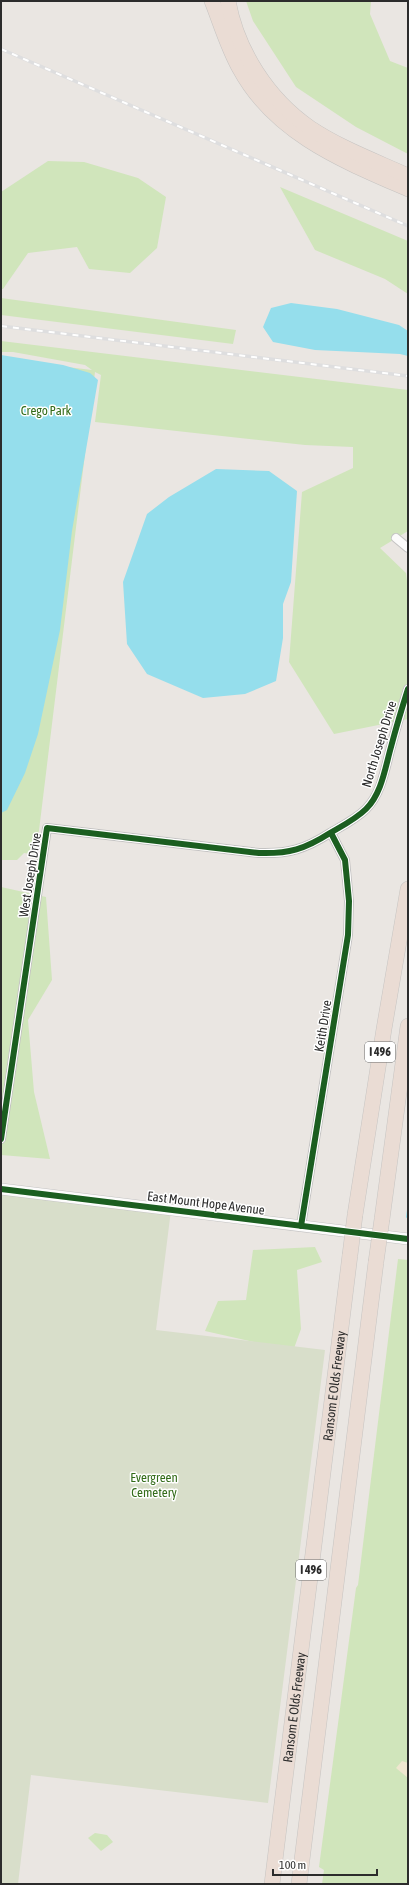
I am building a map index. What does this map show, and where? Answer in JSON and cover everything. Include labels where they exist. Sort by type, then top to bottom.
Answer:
[{"type":"highway","points":[[212,1],[228,44],[247,80],[264,102],[284,123],[305,139],[327,152],[408,189]]},
{"type":"highway","points":[[217,1],[228,44]]},
{"type":"highway","points":[[228,1],[237,32],[250,61],[269,90],[287,109],[309,127],[330,140],[408,176]]},
{"type":"highway","name":"Ransom E Olds Freeway","points":[[272,1884],[355,1215],[384,1029],[408,889]]},
{"type":"highway","name":"Ransom E Olds Freeway","points":[[299,1884],[376,1262],[408,1026]]},
{"type":"street","points":[[396,538],[408,548]]},
{"type":"street","name":"North Joseph Drive","points":[[331,833],[362,812],[375,795],[383,777],[408,689]]},
{"type":"street","name":"West Joseph Drive","points":[[1,1139],[47,828],[279,854],[310,845],[331,833]]},
{"type":"street","name":"Keith Drive","points":[[301,1226],[348,935],[349,901],[345,860],[331,833]]},
{"type":"street","name":"East Mount Hope Avenue","points":[[1,1189],[408,1240]]},
{"type":"green space","points":[[246,1],[371,1],[370,14],[390,61],[408,68],[408,154],[356,127],[296,87],[253,21]]},
{"type":"green space","points":[[48,161],[84,162],[138,178],[166,197],[157,248],[130,273],[89,269],[77,247],[28,253],[3,289],[1,289],[1,192]]},
{"type":"green space","points":[[280,187],[408,241],[408,294],[385,279],[315,250]]},
{"type":"green space","points":[[1,298],[236,330],[233,344],[1,315]]},
{"type":"green space","points":[[1,341],[408,390],[408,531],[380,548],[406,573],[408,589],[408,719],[334,734],[289,662],[302,492],[353,468],[353,447],[305,445],[95,422],[101,375],[95,372],[36,855],[24,853],[17,860],[1,860],[1,359],[92,370],[85,365],[13,352],[1,352]]},
{"type":"green space","points":[[1,887],[46,897],[52,980],[28,1020],[34,1092],[50,1159],[1,1155]]},
{"type":"green space","name":"Evergreen Cemetery","points":[[1,1192],[171,1210],[156,1330],[325,1350],[268,1803],[31,1775],[18,1884],[1,1884]]},
{"type":"green space","points":[[315,1247],[322,1262],[297,1270],[301,1329],[293,1351],[205,1331],[218,1301],[246,1300],[253,1250]]},
{"type":"green space","points":[[398,1259],[408,1260],[408,1884],[322,1884],[324,1870],[319,1867],[356,1588],[358,1585]]},
{"type":"green space","points":[[95,1833],[107,1835],[113,1842],[101,1851],[88,1838]]},
{"type":"sand","points":[[402,1761],[408,1763],[408,1778],[396,1768]]},
{"type":"water","points":[[291,303],[337,309],[399,325],[408,331],[408,356],[400,354],[315,350],[273,342],[263,327],[271,308]]},
{"type":"water","name":"Crego Park","points":[[1,355],[63,365],[90,373],[98,380],[72,531],[60,630],[38,734],[25,773],[7,810],[1,813]]},
{"type":"water","points":[[216,469],[269,471],[297,491],[291,582],[283,604],[283,638],[276,681],[245,694],[203,698],[147,674],[127,644],[123,582],[147,514],[169,497]]},
{"type":"waterway","points":[[407,1217],[408,1210]]},
{"type":"railway","points":[[1,49],[408,226]]},
{"type":"railway","points":[[1,326],[408,376]]},
{"type":"cycle path","points":[[1,1139],[47,828],[259,853],[279,853],[304,847],[362,813],[376,796],[408,689]]},
{"type":"cycle path","points":[[301,1226],[348,935],[349,901],[345,860],[331,833]]},
{"type":"cycle path","points":[[1,1189],[408,1239]]}]
